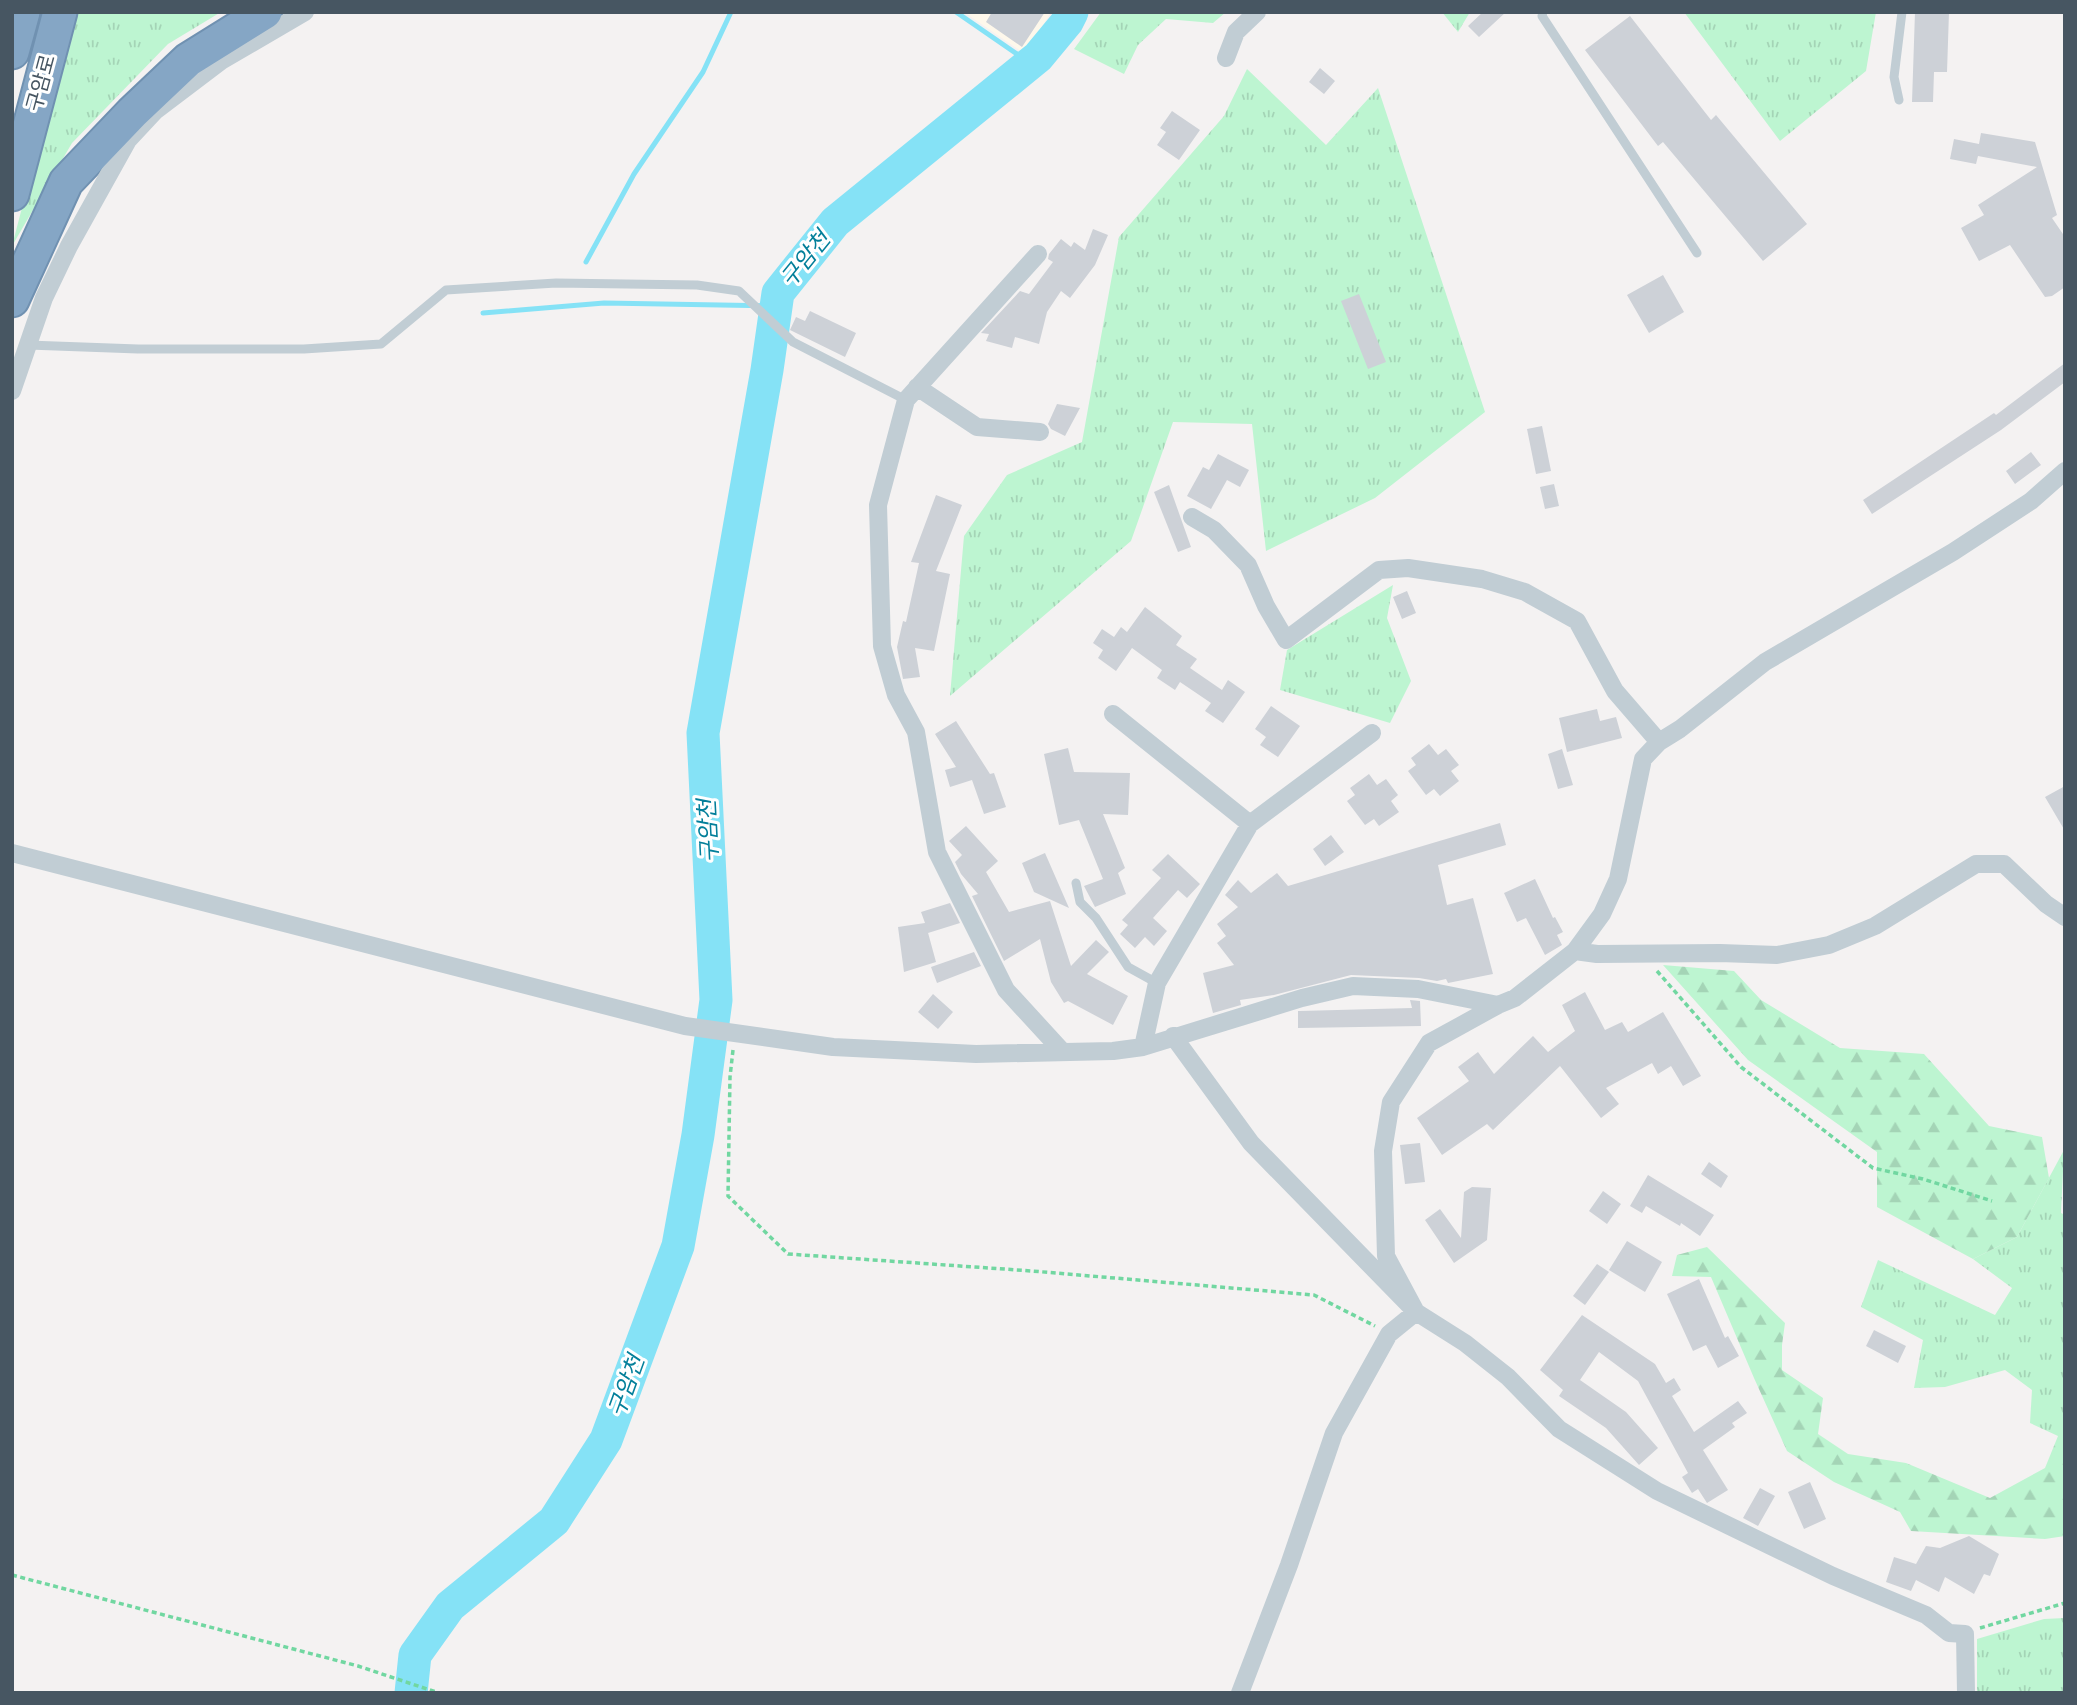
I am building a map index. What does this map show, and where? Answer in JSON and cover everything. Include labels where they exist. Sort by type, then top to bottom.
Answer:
[{"type":"highway","name":"구암로","points":[[12,52],[23,12]]},
{"type":"highway","name":"구암로","points":[[12,194],[60,12]]},
{"type":"highway","points":[[12,300],[66,182],[132,113],[188,60],[265,12]]},
{"type":"street","points":[[12,391],[44,298],[69,246],[128,140],[155,110],[221,61],[306,12]]},
{"type":"street","points":[[1226,58],[1236,32],[1257,12]]},
{"type":"street","points":[[1038,254],[911,393],[878,505],[881,646],[896,695],[916,732],[937,852],[1006,990],[1062,1051]]},
{"type":"street","points":[[911,393],[977,427],[1040,432]]},
{"type":"street","points":[[1416,1312],[1386,1256],[1383,1152],[1391,1102],[1429,1043],[1516,998],[1576,951],[1602,915],[1618,879],[1643,759],[1659,742],[1765,662],[1953,552],[2031,501],[2065,471]]},
{"type":"street","points":[[1192,517],[1214,530],[1248,565],[1266,606],[1286,640],[1379,570],[1408,568],[1470,577],[1525,592],[1577,621],[1615,691],[1659,742]]},
{"type":"street","points":[[1113,714],[1250,824]]},
{"type":"street","points":[[1143,1047],[1157,982],[1250,824],[1372,733]]},
{"type":"street","points":[[12,853],[685,1026],[832,1047],[976,1054],[1113,1051],[1143,1047],[1302,998],[1353,986],[1418,989],[1498,1005]]},
{"type":"street","points":[[1576,951],[1597,954],[1777,955],[1829,945],[1875,926],[1976,864],[2004,863],[2046,904],[2065,916]]},
{"type":"street","points":[[1173,1036],[1251,1143],[1416,1312],[1465,1343],[1507,1377],[1559,1429],[1657,1491],[1833,1576],[1926,1615],[1950,1633],[1965,1634],[1966,1693]]},
{"type":"street","points":[[1241,1693],[1334,1433],[1390,1334],[1416,1312]]},
{"type":"lane","points":[[1543,12],[1542,16],[1696,253]]},
{"type":"lane","points":[[1899,100],[1894,77],[1902,12]]},
{"type":"lane","points":[[28,345],[138,349],[304,349],[381,344],[446,290],[556,283],[697,285],[739,291],[793,342],[911,393]]},
{"type":"lane","points":[[1076,883],[1080,902],[1097,918],[1128,967],[1157,982]]},
{"type":"path","points":[[1641,954],[1741,1067],[1873,1168],[1923,1179],[1992,1201]]},
{"type":"path","points":[[735,1033],[730,1077],[728,1196],[788,1254],[1314,1295],[1390,1334]]},
{"type":"path","points":[[12,1575],[358,1666],[439,1693]]},
{"type":"path","points":[[1965,1634],[2002,1620],[2065,1603]]},
{"type":"shaded area","points":[[964,12],[1051,12],[1025,54]]},
{"type":"green space","points":[[73,12],[221,12],[168,44],[72,143],[12,246]]},
{"type":"green space","points":[[1101,12],[1226,12],[1213,23],[1166,19],[1138,45],[1124,74],[1074,49]]},
{"type":"green space","points":[[1442,12],[1470,12],[1458,32]]},
{"type":"green space","points":[[1684,12],[1876,12],[1866,71],[1780,141]]},
{"type":"green space","points":[[1247,69],[1326,145],[1378,88],[1485,412],[1375,498],[1266,551],[1252,424],[1173,422],[1131,541],[950,696],[964,536],[1007,475],[1082,442],[1119,237],[1224,116]]},
{"type":"green space","points":[[1393,585],[1387,618],[1411,681],[1390,723],[1280,690],[1287,650]]},
{"type":"green space","points":[[1663,965],[1734,971],[1761,1000],[1840,1048],[1924,1054],[1989,1126],[2042,1137],[2049,1178],[2017,1237],[1973,1259],[1877,1207],[1877,1152],[1748,1060]]},
{"type":"green space","points":[[2064,1150],[2061,1213],[2065,1215],[2065,1436],[2058,1436],[2030,1423],[2032,1390],[2005,1370],[1945,1387],[1914,1388],[1923,1340],[1861,1307],[1878,1260],[1995,1315],[2012,1288],[1973,1259],[2017,1237]]},
{"type":"green space","points":[[1707,1247],[1785,1323],[1782,1370],[1823,1398],[1818,1434],[1848,1454],[1906,1463],[1990,1498],[2045,1468],[2058,1436],[2065,1436],[2065,1536],[2045,1539],[1911,1531],[1900,1512],[1834,1482],[1787,1451],[1711,1277],[1672,1276],[1677,1255]]},
{"type":"green space","points":[[2065,1618],[2065,1693],[1977,1693],[1977,1639],[2044,1619]]},
{"type":"building","points":[[992,12],[1045,12],[1022,47],[986,22]]},
{"type":"building","points":[[1483,12],[1506,12],[1479,37],[1468,26]]},
{"type":"building","points":[[1915,12],[1949,12],[1947,72],[1934,72],[1933,102],[1912,102]]},
{"type":"building","points":[[1630,16],[1711,120],[1716,115],[1807,224],[1763,261],[1663,142],[1658,146],[1585,50]]},
{"type":"building","points":[[1320,68],[1335,81],[1324,94],[1309,82]]},
{"type":"building","points":[[1172,111],[1200,130],[1179,160],[1157,145],[1166,132],[1160,128]]},
{"type":"building","points":[[1981,133],[2035,142],[2057,215],[2052,218],[2065,237],[2065,287],[2052,296],[2045,297],[2010,245],[1979,261],[1961,228],[1984,215],[1978,205],[2037,167],[1978,156],[1976,164],[1950,159],[1954,139],[1979,144]]},
{"type":"building","points":[[1093,229],[1108,235],[1095,265],[1070,298],[1061,291],[1047,312],[1039,344],[1015,337],[1012,348],[986,341],[989,334],[981,333],[1020,291],[1029,294],[1053,262],[1048,259],[1049,254],[1061,239],[1071,247],[1074,242],[1085,250]]},
{"type":"building","points":[[1663,275],[1684,312],[1649,333],[1627,295]]},
{"type":"building","points":[[1359,294],[1386,362],[1368,369],[1341,301]]},
{"type":"building","points":[[810,311],[856,333],[845,357],[790,330],[796,317],[805,321]]},
{"type":"building","points":[[2065,363],[2065,382],[2001,430],[1872,514],[1863,500],[1994,413],[1996,415]]},
{"type":"building","points":[[1057,404],[1080,408],[1065,436],[1051,429],[1048,424]]},
{"type":"building","points":[[1542,426],[1551,471],[1536,474],[1527,429]]},
{"type":"building","points":[[2031,452],[2041,465],[2015,484],[2006,471]]},
{"type":"building","points":[[1218,454],[1249,470],[1240,487],[1227,480],[1211,509],[1187,496],[1203,467],[1209,470]]},
{"type":"building","points":[[1554,484],[1559,506],[1545,509],[1540,487]]},
{"type":"building","points":[[1169,485],[1191,547],[1178,552],[1154,492]]},
{"type":"building","points":[[936,495],[962,505],[936,571],[950,574],[934,651],[915,648],[920,677],[903,679],[897,647],[903,621],[906,622],[919,563],[911,562]]},
{"type":"building","points":[[1407,591],[1416,613],[1402,619],[1393,597]]},
{"type":"building","points":[[1145,607],[1182,636],[1176,645],[1197,659],[1190,668],[1222,690],[1228,680],[1245,692],[1223,723],[1205,711],[1211,703],[1180,682],[1175,690],[1157,678],[1162,670],[1132,648],[1116,671],[1098,658],[1103,650],[1093,643],[1102,629],[1114,637],[1121,627],[1127,632]]},
{"type":"building","points":[[1271,706],[1300,726],[1278,757],[1260,745],[1266,737],[1255,729]]},
{"type":"building","points":[[1597,709],[1600,721],[1616,717],[1622,738],[1567,752],[1559,718]]},
{"type":"building","points":[[956,721],[990,774],[994,773],[1006,807],[984,814],[972,780],[950,787],[945,770],[956,767],[935,734]]},
{"type":"building","points":[[1429,744],[1438,755],[1446,749],[1459,765],[1451,771],[1459,781],[1440,796],[1434,789],[1426,795],[1408,771],[1416,765],[1411,758]]},
{"type":"building","points":[[1068,748],[1074,772],[1130,773],[1128,815],[1103,814],[1125,868],[1118,873],[1126,894],[1095,907],[1084,886],[1103,879],[1079,820],[1059,825],[1044,754]]},
{"type":"building","points":[[1562,749],[1573,785],[1558,789],[1548,754]]},
{"type":"building","points":[[1369,774],[1377,785],[1386,779],[1398,795],[1391,801],[1399,812],[1379,826],[1374,819],[1365,825],[1347,801],[1355,795],[1350,788]]},
{"type":"building","points":[[2065,786],[2065,831],[2045,797]]},
{"type":"building","points":[[1500,823],[1506,845],[1438,865],[1447,905],[1473,898],[1493,974],[1448,983],[1446,979],[1437,981],[1351,975],[1274,995],[1240,1000],[1241,1005],[1213,1013],[1203,973],[1234,965],[1217,943],[1226,936],[1217,924],[1238,907],[1225,895],[1238,880],[1251,893],[1277,873],[1288,886]]},
{"type":"building","points":[[966,826],[998,861],[986,872],[1009,912],[1050,901],[1071,966],[1096,940],[1109,952],[1087,974],[1128,996],[1113,1025],[1068,1001],[1064,1003],[1051,982],[1040,939],[1004,961],[972,896],[978,894],[961,874],[955,862],[962,855],[949,841]]},
{"type":"building","points":[[1331,835],[1344,852],[1325,866],[1313,849]]},
{"type":"building","points":[[1045,853],[1069,908],[1034,892],[1022,863]]},
{"type":"building","points":[[1168,854],[1200,884],[1187,898],[1178,890],[1153,918],[1167,931],[1154,946],[1145,937],[1135,948],[1120,934],[1128,925],[1122,920],[1161,878],[1152,870]]},
{"type":"building","points":[[1535,879],[1553,918],[1555,917],[1563,932],[1557,935],[1562,945],[1545,955],[1526,918],[1517,922],[1504,893]]},
{"type":"building","points":[[950,903],[960,923],[928,933],[936,962],[904,972],[898,927],[925,923],[921,912]]},
{"type":"building","points":[[974,952],[981,966],[937,983],[931,967]]},
{"type":"building","points":[[1585,992],[1605,1030],[1622,1022],[1628,1032],[1663,1012],[1701,1076],[1683,1086],[1671,1066],[1658,1074],[1652,1063],[1606,1088],[1619,1104],[1601,1118],[1560,1066],[1493,1130],[1487,1124],[1442,1155],[1417,1118],[1469,1081],[1458,1067],[1478,1052],[1494,1074],[1533,1036],[1548,1052],[1575,1031],[1562,1005]]},
{"type":"building","points":[[933,994],[953,1012],[938,1029],[918,1012]]},
{"type":"building","points":[[1410,1000],[1420,1001],[1421,1026],[1298,1028],[1298,1011],[1412,1008]]},
{"type":"building","points":[[1420,1143],[1425,1182],[1405,1184],[1400,1145]]},
{"type":"building","points":[[1709,1162],[1728,1176],[1721,1188],[1701,1174]]},
{"type":"building","points":[[1648,1175],[1714,1215],[1700,1236],[1681,1223],[1680,1226],[1646,1206],[1642,1213],[1630,1206]]},
{"type":"building","points":[[1472,1187],[1491,1188],[1487,1240],[1454,1263],[1425,1220],[1440,1209],[1461,1238],[1464,1192]]},
{"type":"building","points":[[1603,1191],[1621,1204],[1607,1224],[1589,1211]]},
{"type":"building","points":[[1627,1241],[1662,1262],[1645,1292],[1609,1270]]},
{"type":"building","points":[[1597,1264],[1609,1272],[1585,1305],[1573,1296]]},
{"type":"building","points":[[1699,1279],[1725,1338],[1728,1336],[1739,1356],[1718,1368],[1706,1345],[1693,1351],[1667,1294]]},
{"type":"building","points":[[1582,1315],[1655,1364],[1666,1383],[1674,1378],[1681,1390],[1672,1396],[1694,1432],[1738,1401],[1747,1413],[1732,1423],[1735,1427],[1703,1450],[1728,1490],[1707,1503],[1698,1489],[1692,1493],[1682,1477],[1688,1473],[1638,1381],[1599,1352],[1580,1380],[1626,1412],[1658,1448],[1639,1465],[1606,1428],[1559,1396],[1563,1390],[1540,1370]]},
{"type":"building","points":[[1874,1330],[1906,1346],[1898,1363],[1866,1346]]},
{"type":"building","points":[[1810,1482],[1826,1519],[1804,1529],[1788,1492]]},
{"type":"building","points":[[1760,1488],[1775,1496],[1758,1526],[1743,1518]]},
{"type":"building","points":[[1969,1536],[1999,1554],[1990,1576],[1984,1574],[1974,1594],[1945,1577],[1939,1592],[1916,1580],[1911,1591],[1886,1582],[1894,1557],[1916,1564],[1926,1546],[1940,1548]]},
{"type":"waterway","points":[[586,262],[634,174],[703,72],[731,12]]},
{"type":"waterway","points":[[956,12],[1030,63]]},
{"type":"waterway","name":"구암천","points":[[411,1693],[415,1655],[450,1606],[554,1521],[606,1440],[678,1246],[698,1135],[716,1000],[703,733],[778,293],[835,222],[1038,57],[1072,12]]},
{"type":"waterway","points":[[483,313],[604,303],[776,306]]}]
